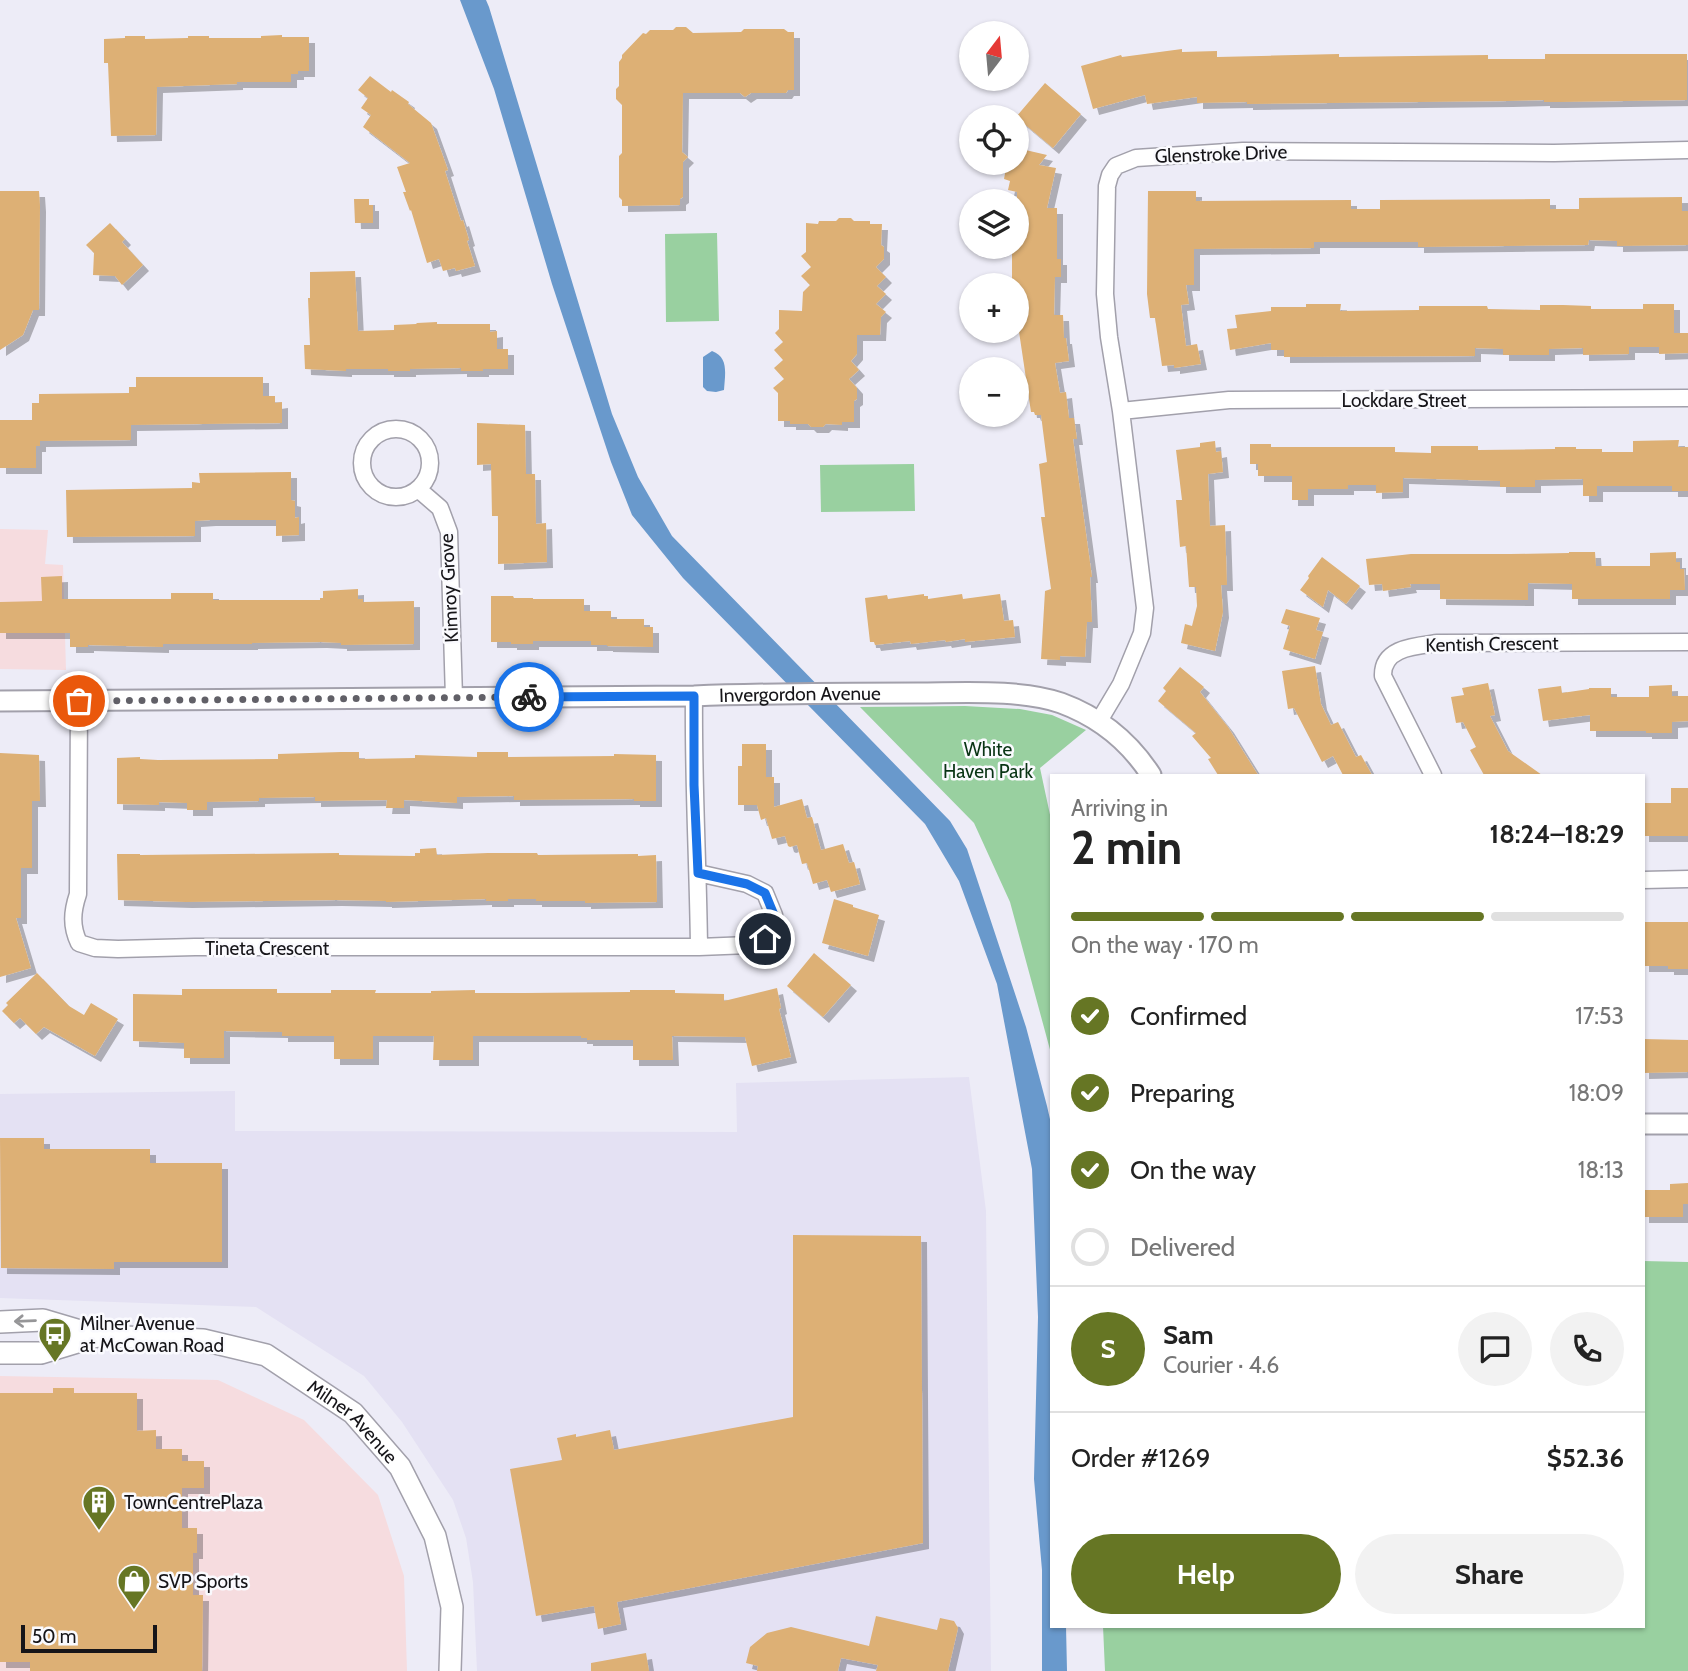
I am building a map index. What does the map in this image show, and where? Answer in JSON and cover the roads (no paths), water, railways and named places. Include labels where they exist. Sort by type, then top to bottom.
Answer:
[{"type":"main road","name":"Milner Avenue","points":[[0,1322],[43,1320],[97,1335],[203,1340],[266,1355],[353,1413],[400,1467],[435,1536],[452,1607],[450,1671]]},
{"type":"main road","name":"Milner Avenue","points":[[0,1353],[41,1353],[97,1335]]},
{"type":"street","name":"Glenstroke Drive","points":[[1100,722],[1121,684],[1142,633],[1144,608],[1105,293],[1107,186],[1116,166],[1136,158],[1243,151],[1554,153],[1688,150]]},
{"type":"street","name":"Lockdare Street","points":[[1121,411],[1229,400],[1688,398]]},
{"type":"street","points":[[396,429],[407,431],[425,446],[429,468],[426,480],[418,489],[399,497],[378,492],[370,485],[362,466],[363,455],[375,437],[396,429]]},
{"type":"street","name":"Kimroy Grove","points":[[418,489],[440,508],[449,533],[454,698]]},
{"type":"street","name":"Kentish Crescent","points":[[1432,774],[1383,676],[1383,668],[1389,658],[1403,648],[1438,643],[1688,642]]},
{"type":"street","name":"Invergordon Avenue","points":[[0,701],[986,693],[1059,702],[1100,722],[1132,750],[1150,774]]},
{"type":"street","points":[[694,696],[699,947]]},
{"type":"street","name":"Tineta Crescent","points":[[79,701],[78,894],[72,921],[79,943],[95,948],[699,947],[749,945],[765,939],[774,915],[765,893],[747,884],[698,873]]},
{"type":"street","points":[[1645,880],[1688,879]]},
{"type":"street","points":[[1645,1124],[1688,1124]]},
{"type":"water","points":[[460,0],[486,0],[489,7],[612,414],[638,477],[672,536],[950,821],[967,849],[1026,1027],[1050,1119],[1050,1628],[1066,1628],[1067,1671],[1042,1671],[1042,1570],[1034,1479],[1038,1317],[1032,1169],[997,984],[959,881],[925,824],[683,578],[632,515],[611,462],[552,284],[494,89]]},
{"type":"water","points":[[712,351],[721,357],[725,367],[724,390],[716,392],[707,391],[703,387],[703,357]]},
{"type":"place","name":"Milner Avenue at McCowan Road","points":[[55,1364]]},
{"type":"place","name":"TownCentrePlaza","points":[[99,1532]]},
{"type":"place","name":"SVP Sports","points":[[134,1611]]},
{"type":"park label","name":"White Haven Park","points":[[988,760]]}]
